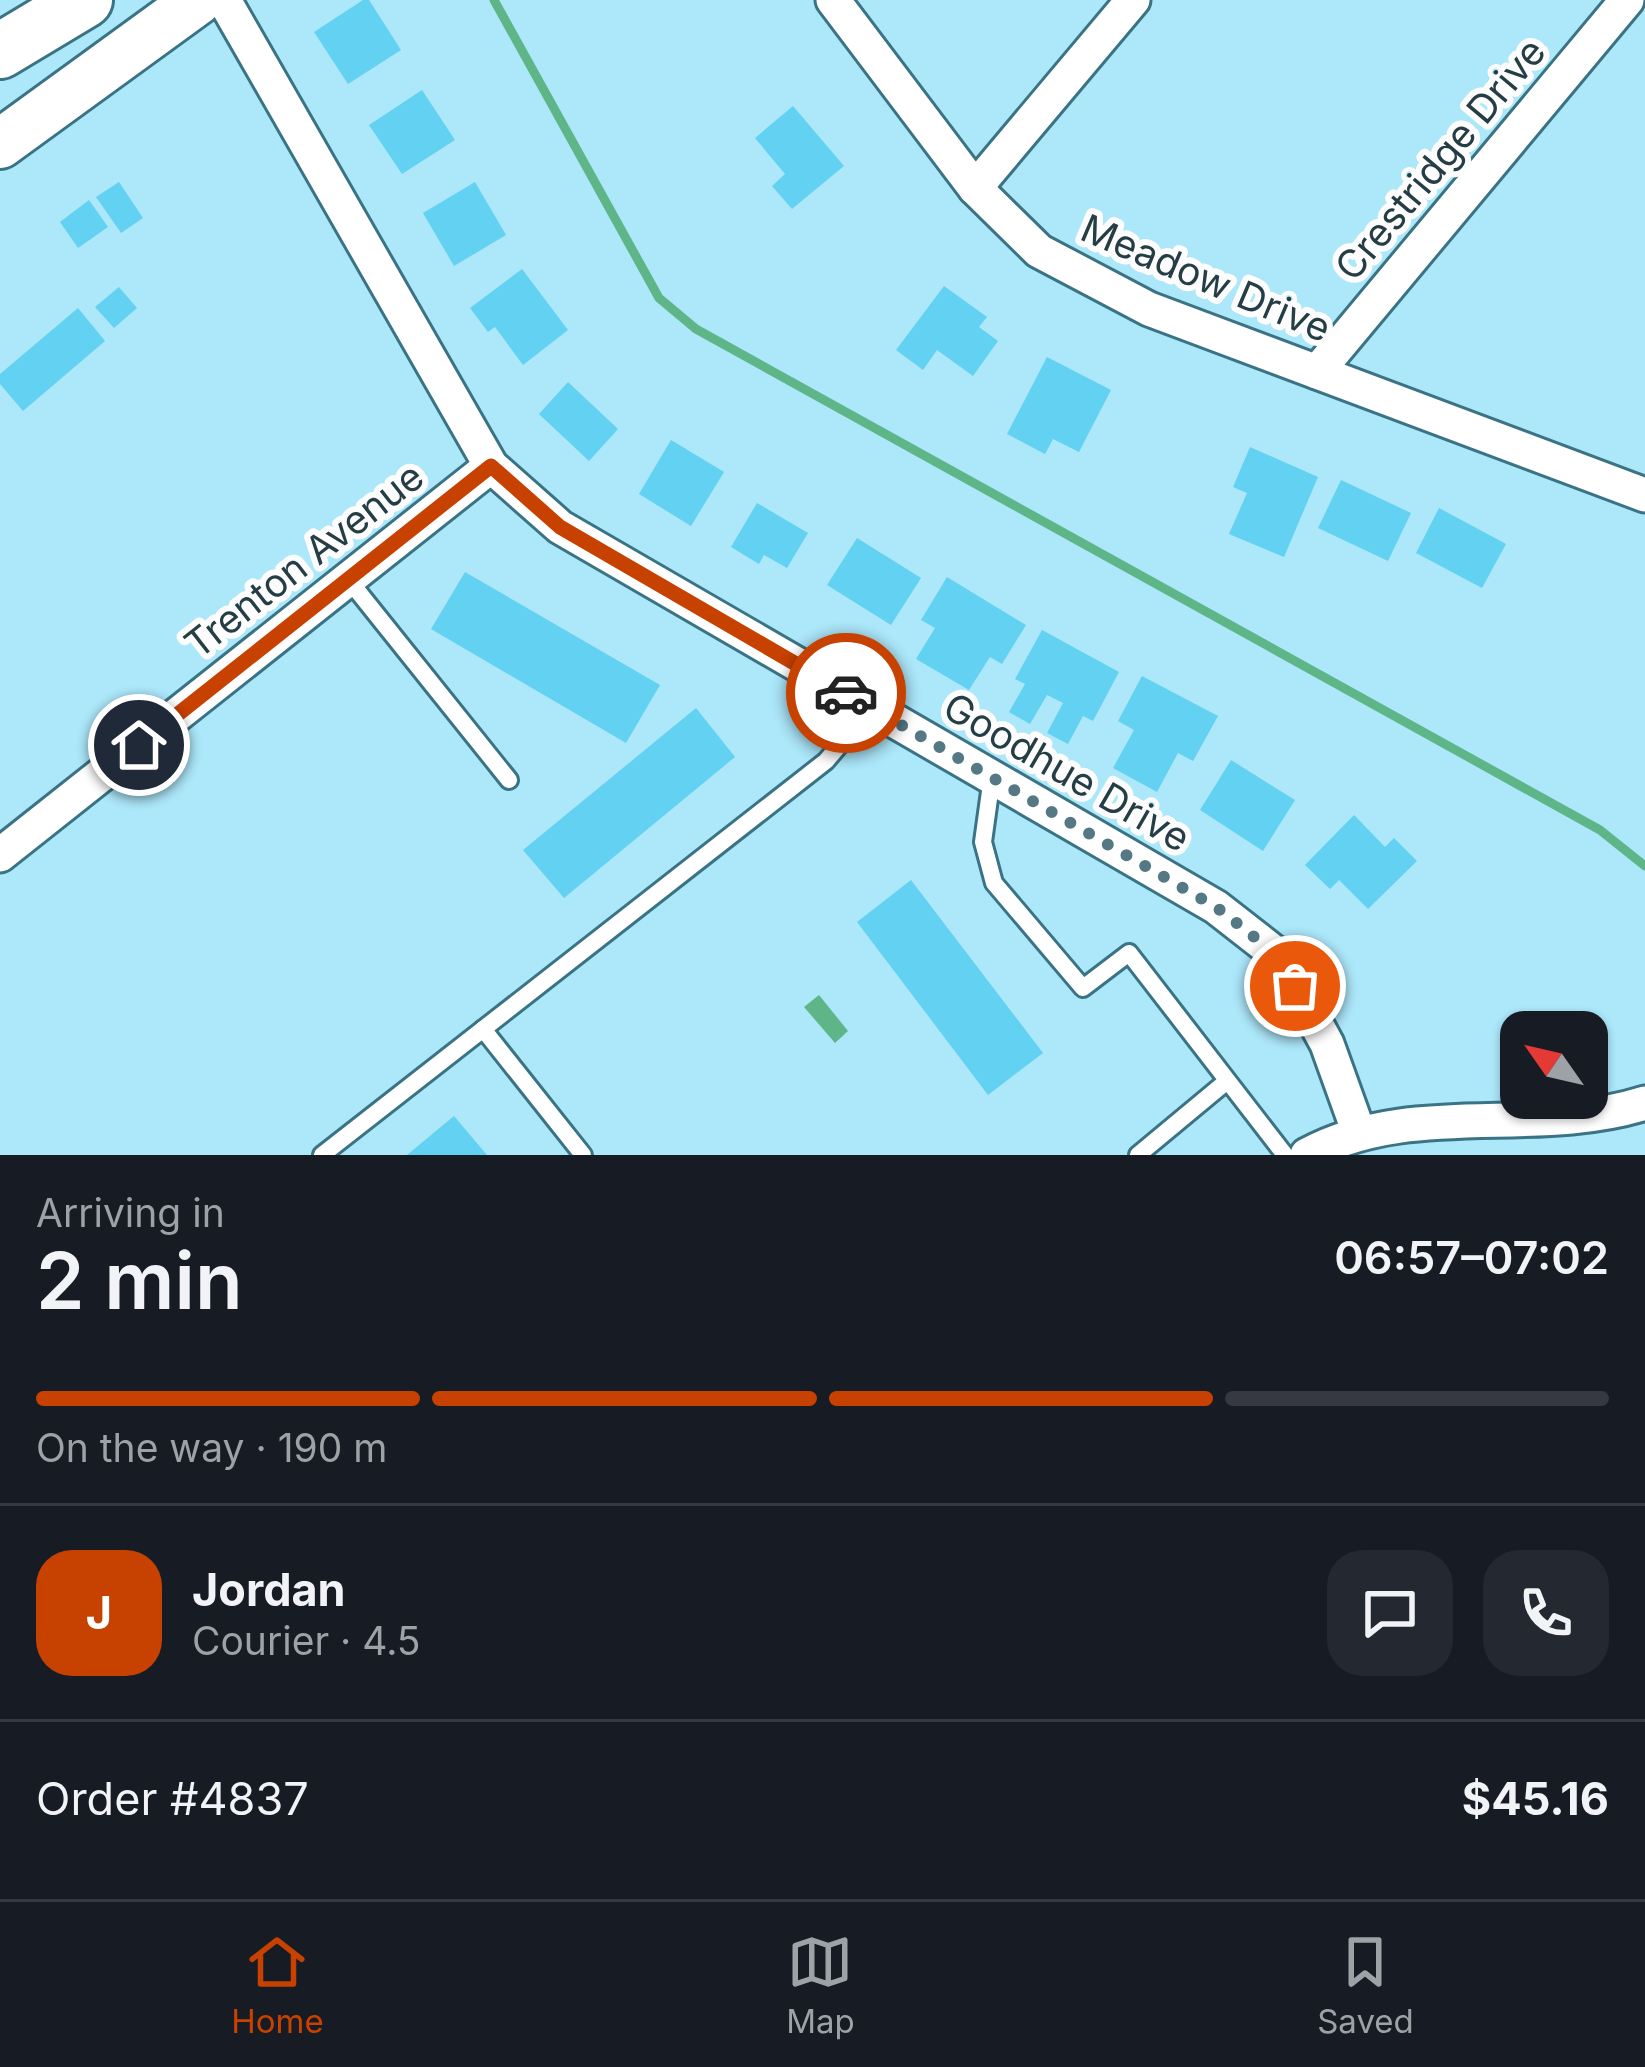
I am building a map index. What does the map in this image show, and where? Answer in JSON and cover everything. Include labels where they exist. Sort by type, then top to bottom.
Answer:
[{"type":"main road","points":[[0,51],[85,0]]},
{"type":"main road","points":[[0,144],[198,0]]},
{"type":"street","name":"Goodhue Drive","points":[[224,0],[491,466],[560,527],[1216,907],[1280,957],[1327,1044],[1359,1133]]},
{"type":"street","name":"Meadow Drive","points":[[833,0],[975,188],[1039,251],[1149,308],[1645,495]]},
{"type":"street","points":[[975,188],[1132,0]]},
{"type":"street","name":"Crestridge Drive","points":[[1317,372],[1628,0]]},
{"type":"street","name":"Trenton Avenue","points":[[0,855],[491,466]]},
{"type":"street","points":[[1307,1155],[1359,1133],[1403,1124],[1643,1114]]},
{"type":"lane","points":[[348,579],[509,780]]},
{"type":"lane","points":[[322,1155],[826,761],[871,708]]},
{"type":"lane","points":[[992,777],[983,842],[994,883],[1083,988],[1129,953],[1285,1155]]},
{"type":"lane","points":[[483,1029],[583,1155]]},
{"type":"lane","points":[[1138,1155],[1227,1081]]},
{"type":"shaded area","points":[[819,995],[848,1031],[835,1043],[804,1007]]},
{"type":"building","points":[[369,0],[401,50],[348,84],[314,32]]},
{"type":"building","points":[[422,90],[455,140],[402,174],[369,125]]},
{"type":"building","points":[[793,106],[844,166],[792,209],[772,186],[785,174],[755,138]]},
{"type":"building","points":[[119,182],[143,218],[121,233],[96,197]]},
{"type":"building","points":[[475,182],[506,235],[454,266],[423,213]]},
{"type":"building","points":[[89,200],[108,227],[78,248],[60,222]]},
{"type":"building","points":[[522,269],[568,330],[523,365],[495,327],[488,332],[470,308]]},
{"type":"building","points":[[944,286],[987,317],[979,327],[998,341],[973,376],[937,350],[923,370],[896,350]]},
{"type":"building","points":[[119,287],[137,308],[114,328],[95,307]]},
{"type":"building","points":[[78,308],[105,341],[23,411],[0,384],[0,374]]},
{"type":"building","points":[[1047,357],[1111,390],[1079,452],[1053,439],[1045,454],[1007,434]]},
{"type":"building","points":[[568,382],[618,429],[589,461],[539,414]]},
{"type":"building","points":[[671,440],[724,472],[691,526],[639,494]]},
{"type":"building","points":[[1250,447],[1318,477],[1284,557],[1229,534],[1247,493],[1233,487]]},
{"type":"building","points":[[1341,480],[1411,513],[1388,561],[1318,528]]},
{"type":"building","points":[[757,503],[808,533],[787,568],[764,555],[759,564],[731,547]]},
{"type":"building","points":[[1439,508],[1506,544],[1482,588],[1416,553]]},
{"type":"building","points":[[857,538],[921,578],[891,625],[827,585]]},
{"type":"building","points":[[465,572],[660,685],[626,743],[431,629]]},
{"type":"building","points":[[947,577],[1026,625],[1002,664],[990,657],[969,690],[916,659],[935,628],[921,620]]},
{"type":"building","points":[[1042,630],[1119,672],[1093,721],[1083,716],[1068,744],[1047,733],[1063,703],[1047,695],[1030,724],[1009,712],[1025,684],[1015,679]]},
{"type":"building","points":[[1142,676],[1218,716],[1193,761],[1178,753],[1157,792],[1113,768],[1134,730],[1118,721]]},
{"type":"building","points":[[696,708],[735,757],[564,898],[523,850]]},
{"type":"building","points":[[1231,760],[1295,800],[1263,851],[1200,810]]},
{"type":"building","points":[[1354,815],[1385,847],[1394,838],[1417,861],[1368,909],[1339,880],[1330,889],[1305,865]]},
{"type":"building","points":[[911,880],[1043,1053],[988,1095],[857,922]]},
{"type":"building","points":[[454,1116],[487,1155],[407,1155]]},
{"type":"waterway","points":[[494,0],[659,298],[696,329],[1600,830],[1645,866]]},
{"type":"way so far","points":[[846,693],[1216,907],[1280,957],[1295,986]]},
{"type":"route","points":[[139,745],[491,466],[560,527],[846,693]]}]
